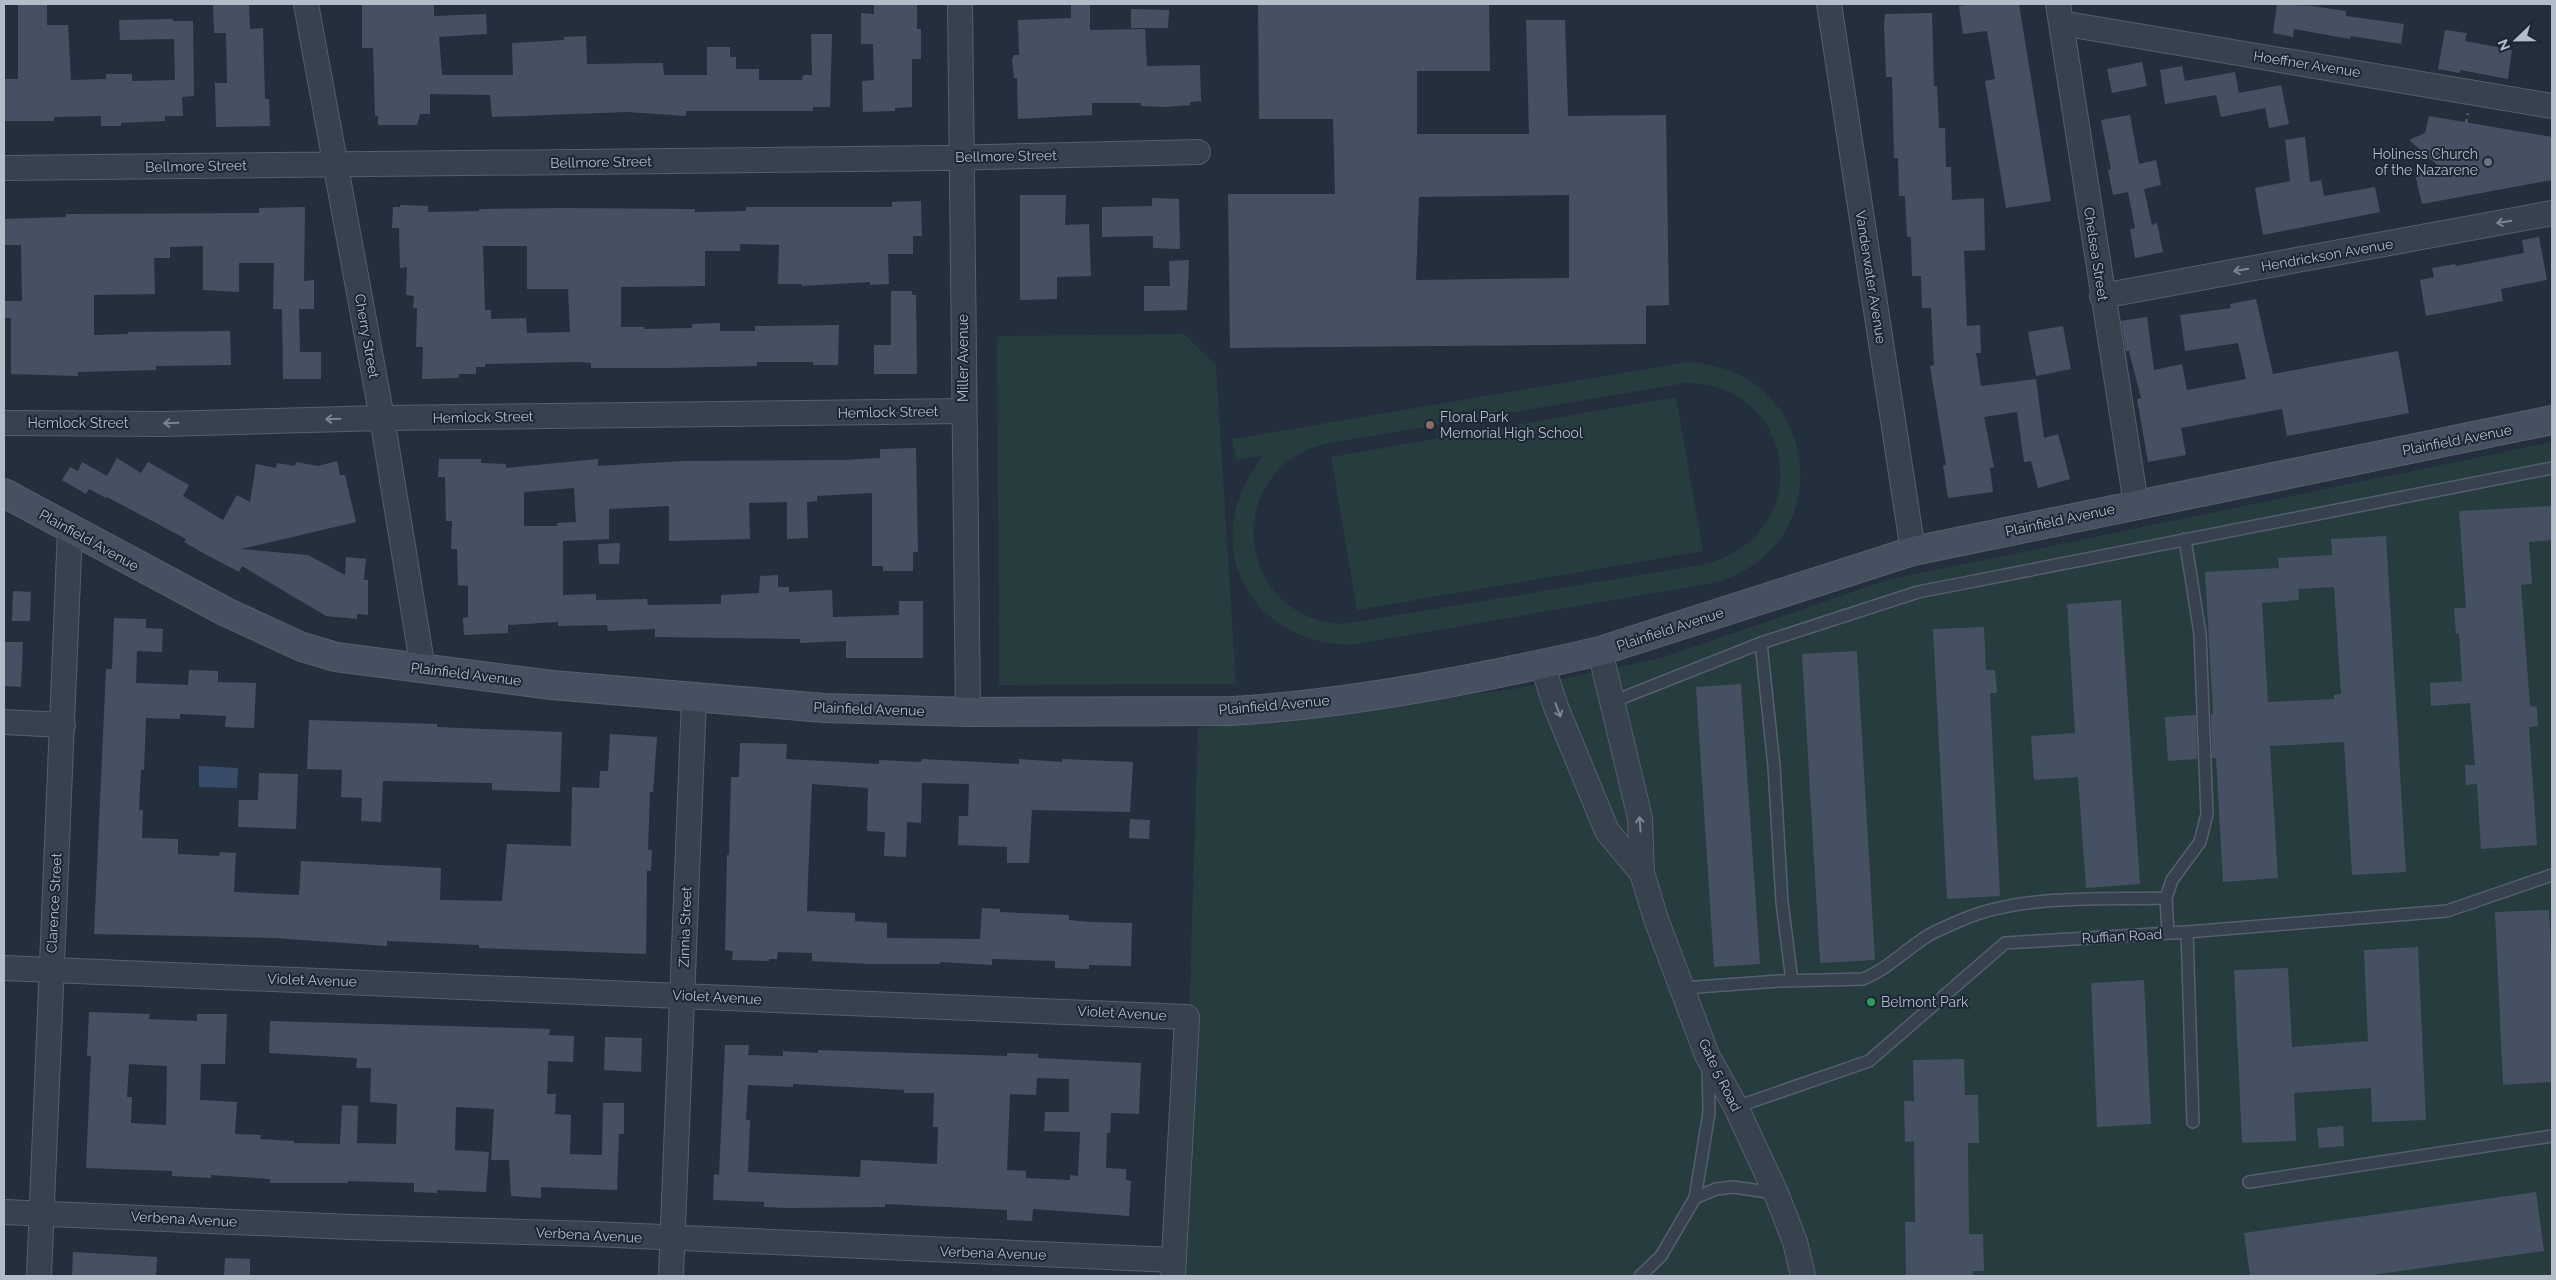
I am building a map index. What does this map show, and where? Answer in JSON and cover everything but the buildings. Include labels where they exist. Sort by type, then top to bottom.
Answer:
[{"type":"main road","name":"Plainfield Avenue","points":[[4,493],[70,530],[221,609],[302,647],[336,657],[542,684],[824,708],[968,712],[1190,712],[1269,709],[1494,674],[1542,664],[1600,651],[1913,551],[2552,420]]},
{"type":"street","name":"Cherry Street","points":[[306,4],[382,418],[423,669]]},
{"type":"street","name":"Miller Avenue","points":[[960,4],[963,411],[968,712]]},
{"type":"street","name":"Vanderwater Avenue","points":[[1829,4],[1913,551]]},
{"type":"street","name":"Hoeffner Avenue","points":[[2060,13],[2552,106]]},
{"type":"street","name":"Chelsea Street","points":[[2060,13],[2102,296],[2136,504]]},
{"type":"street","name":"Bellmore Street","points":[[4,168],[962,158],[1198,152]]},
{"type":"street","name":"Hendrickson Avenue","points":[[2102,296],[2552,213]]},
{"type":"street","name":"Hemlock Street","points":[[4,423],[163,424],[382,418],[963,411]]},
{"type":"street","name":"Clarence Street","points":[[39,1276],[50,970],[70,530]]},
{"type":"street","name":"Gate 5 Road","points":[[1600,651],[1640,818],[1642,873],[1656,920],[1707,1054],[1736,1107],[1776,1193],[1795,1242],[1803,1276]]},
{"type":"street","name":"Gate 5 Road","points":[[1542,664],[1556,707],[1607,832],[1642,873]]},
{"type":"street","name":"Zinnia Street","points":[[671,1276],[694,698]]},
{"type":"street","points":[[4,722],[62,725]]},
{"type":"street","name":"Violet Avenue","points":[[4,968],[1187,1016],[1173,1268]]},
{"type":"street","name":"Verbena Avenue","points":[[4,1212],[351,1227],[594,1234],[1173,1268]]},
{"type":"lane","points":[[1612,702],[1761,643],[1918,592],[2552,468]]},
{"type":"lane","points":[[2168,933],[2166,898],[2172,880],[2200,842],[2207,814],[2200,634],[2185,539]]},
{"type":"lane","points":[[1761,643],[1774,766],[1782,902],[1792,981]]},
{"type":"lane","name":"Ruffian Road","points":[[1736,1107],[1869,1061],[2005,942],[2187,932],[2447,910],[2552,875]]},
{"type":"lane","points":[[1683,988],[1792,981],[1863,979],[1875,974],[1929,936],[1966,918],[2008,906],[2056,901],[2166,898]]},
{"type":"lane","points":[[2187,932],[2193,1122]]},
{"type":"lane","points":[[1640,1276],[1661,1256],[1695,1198],[1709,1113],[1707,1054]]},
{"type":"lane","points":[[2249,1182],[2552,1136]]},
{"type":"lane","points":[[1695,1198],[1716,1189],[1733,1187],[1776,1193]]},
{"type":"green space","points":[[1184,334],[1216,365],[1236,684],[999,685],[997,336]]},
{"type":"green space","points":[[1688,362],[1734,372],[1768,395],[1790,427],[1800,464],[1797,502],[1781,538],[1752,566],[1708,584],[1350,645],[1313,639],[1282,626],[1258,605],[1242,580],[1233,550],[1234,519],[1244,487],[1264,455],[1236,460],[1232,439]],"holes":[[[1686,383],[1724,390],[1752,408],[1771,433],[1780,463],[1778,494],[1765,524],[1741,548],[1705,564],[1343,624],[1306,616],[1279,597],[1261,571],[1254,540],[1257,509],[1270,480],[1294,457],[1329,443]]]},
{"type":"green space","points":[[1676,397],[1703,551],[1357,610],[1331,457]]},
{"type":"green space","name":"Belmont Park","points":[[2552,442],[2552,1276],[1181,1276],[1198,728],[1300,718],[1519,688],[1664,657],[1887,580]]},
{"type":"water","points":[[199,766],[238,768],[237,788],[199,787]]},
{"type":"place","name":"Holiness Church of the Nazarene","points":[[2488,162]]},
{"type":"place","name":"Floral Park Memorial High School","points":[[1430,425]]},
{"type":"place","name":"Belmont Park","points":[[1871,1002]]}]
